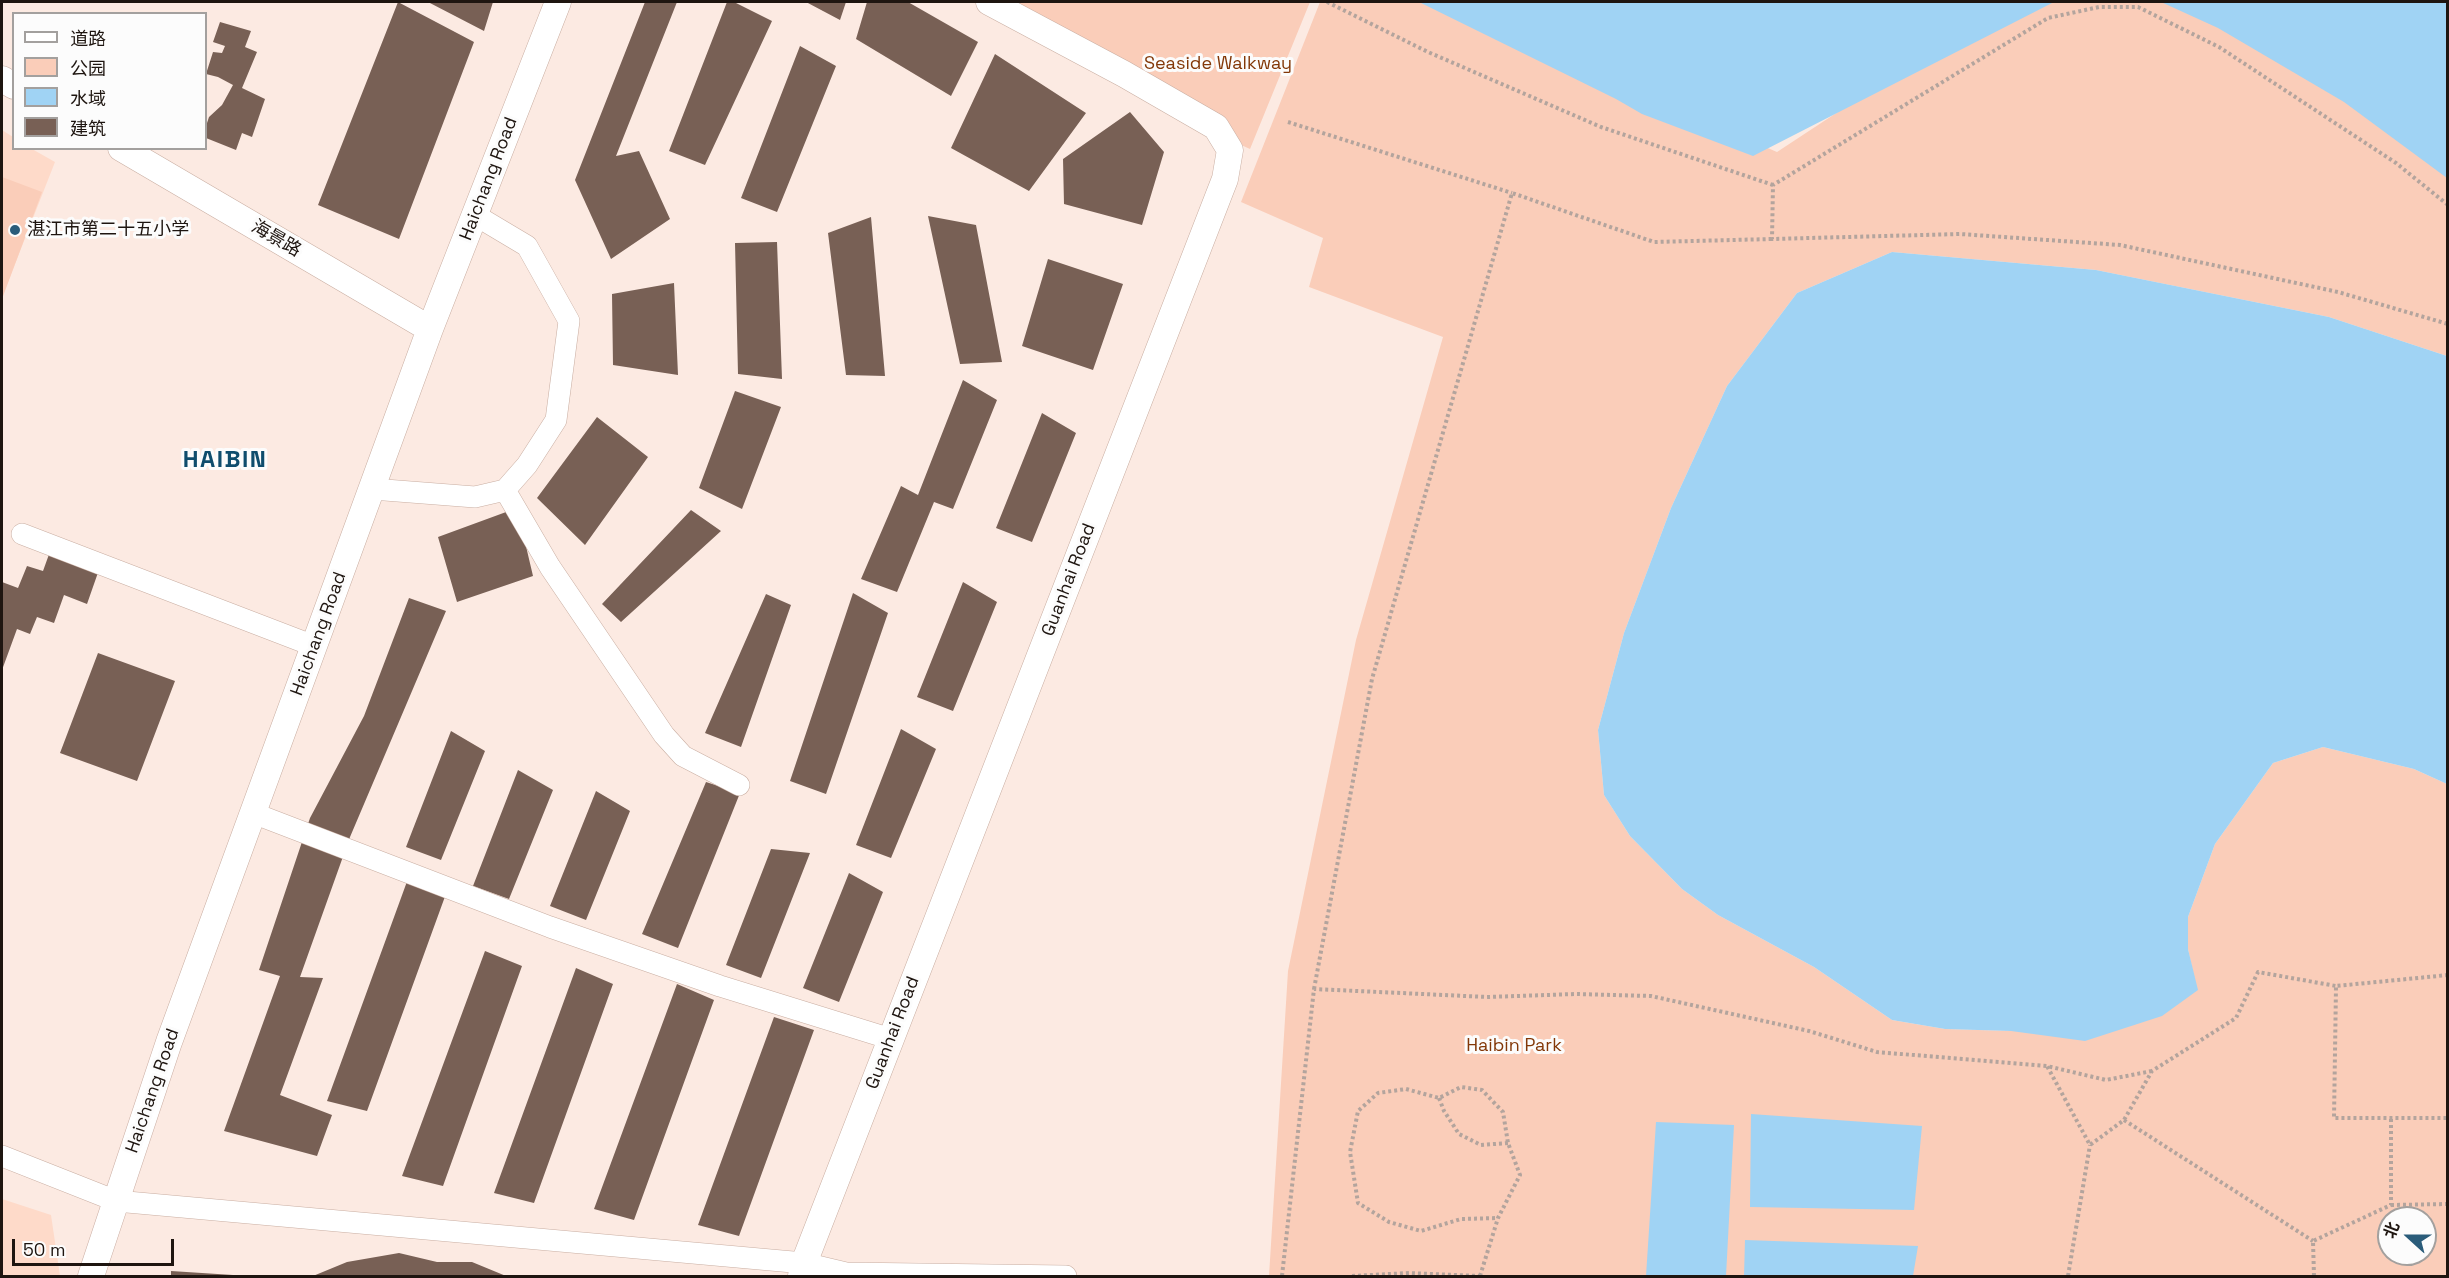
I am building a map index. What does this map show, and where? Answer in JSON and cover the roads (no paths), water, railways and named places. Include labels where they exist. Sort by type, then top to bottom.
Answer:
[{"type":"street","name":"Haichang Road","points":[[93,1275],[169,1042],[430,329],[558,2]]},
{"type":"street","name":"Guanhai Road","points":[[802,1270],[1225,178],[1230,150],[1216,128],[1124,74],[989,2]]},
{"type":"street","name":"海景路","points":[[124,150],[430,329]]},
{"type":"street","points":[[372,489],[475,497],[505,490],[527,465],[556,420],[569,321],[527,246],[475,216]]},
{"type":"street","points":[[505,490],[550,567],[664,735],[683,756],[739,785]]},
{"type":"street","points":[[22,534],[314,646]]},
{"type":"street","points":[[253,813],[550,927],[720,986],[891,1039]]},
{"type":"street","points":[[2,1156],[116,1201],[802,1270],[846,1273],[1066,1276]]},
{"type":"water","points":[[1419,2],[2054,2],[1753,156],[1642,114]]},
{"type":"water","points":[[2161,2],[2447,2],[2447,178],[2344,102],[2218,28]]},
{"type":"water","points":[[1892,252],[2096,270],[2329,317],[2447,356],[2447,784],[2414,769],[2323,747],[2273,763],[2215,844],[2188,917],[2188,949],[2198,990],[2162,1016],[2085,1041],[2011,1031],[1945,1029],[1892,1020],[1814,967],[1718,915],[1682,889],[1630,836],[1604,795],[1598,730],[1624,633],[1671,508],[1727,386],[1797,293]]},
{"type":"water","points":[[1751,1114],[1922,1126],[1914,1210],[1750,1207]]},
{"type":"water","points":[[1656,1122],[1734,1125],[1726,1276],[1646,1276]]},
{"type":"water","points":[[1745,1240],[1918,1246],[1913,1276],[1744,1276]]},
{"type":"place","name":"湛江市第二十五小学","points":[[15,230]]},
{"type":"district","name":"HAIBIN","points":[[225,460]]},
{"type":"park label","name":"Seaside Walkway","points":[[1218,64]]},
{"type":"park label","name":"Haibin Park","points":[[1514,1046]]}]
